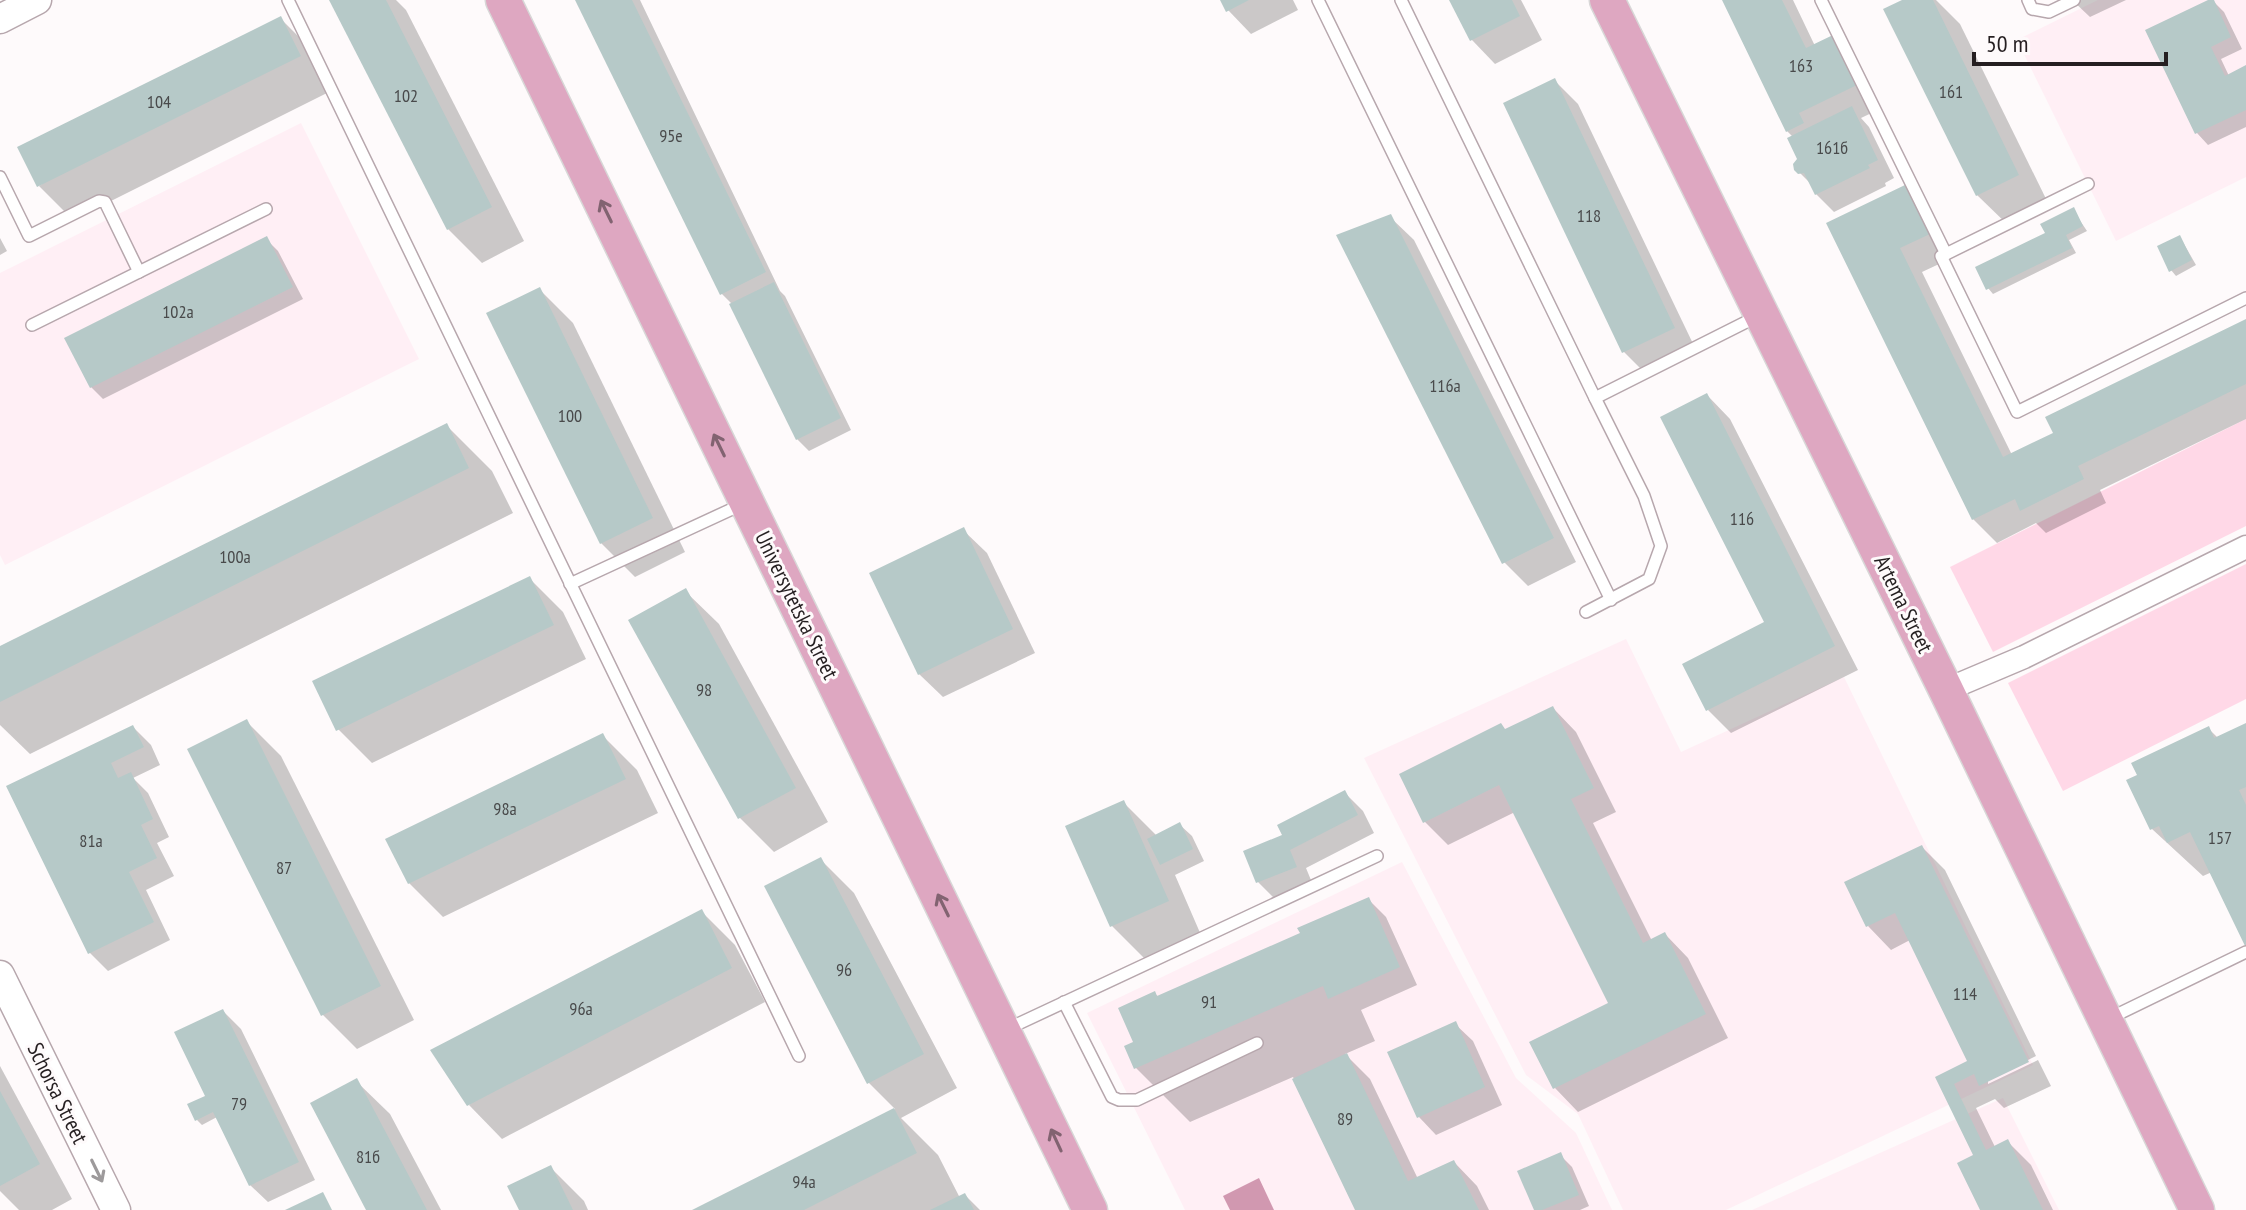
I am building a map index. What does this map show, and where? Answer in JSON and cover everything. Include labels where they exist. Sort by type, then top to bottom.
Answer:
[{"type":"main road","name":"Universytetska Street","points":[[503,0],[1090,1210]]},
{"type":"main road","name":"Artema Street","points":[[1607,0],[2197,1210]]},
{"type":"street","points":[[0,19],[37,0]]},
{"type":"street","points":[[1946,690],[2024,657],[2246,547]]},
{"type":"street","name":"Schorsa Street","points":[[0,975],[116,1210]]},
{"type":"lane","points":[[288,0],[799,1056]]},
{"type":"lane","points":[[1318,0],[1611,600]]},
{"type":"lane","points":[[1401,0],[1644,496],[1661,546],[1649,579],[1586,612]]},
{"type":"lane","points":[[1821,0],[1946,254]]},
{"type":"lane","points":[[2028,0],[2032,9],[2049,12],[2074,0]]},
{"type":"lane","points":[[0,177],[29,236],[99,201],[105,202],[139,272]]},
{"type":"lane","points":[[2088,184],[1941,256],[2017,412],[2246,298]]},
{"type":"lane","points":[[32,325],[266,209]]},
{"type":"lane","points":[[1595,398],[1762,314]]},
{"type":"lane","points":[[570,584],[747,502]]},
{"type":"lane","points":[[1004,1030],[1377,856]]},
{"type":"lane","points":[[2104,1021],[2246,952]]},
{"type":"lane","points":[[1064,1002],[1112,1097],[1119,1100],[1137,1100],[1257,1043]]},
{"type":"shaded area","points":[[2098,0],[2246,0],[2246,177],[2116,241],[2017,40]]},
{"type":"shaded area","points":[[301,123],[419,359],[5,565],[0,555],[0,273]]},
{"type":"shaded area","points":[[2246,419],[2246,526],[1993,652],[1950,567]]},
{"type":"shaded area","points":[[2246,564],[2246,699],[2063,791],[2008,683]]},
{"type":"shaded area","points":[[1626,639],[1681,752],[1844,677],[2033,1065],[1726,1210],[1623,1210],[1578,1114],[1526,1075],[1364,758]]},
{"type":"shaded area","points":[[1402,862],[1516,1078],[1576,1133],[1612,1210],[1185,1210],[1087,1013]]},
{"type":"shaded area","points":[[2003,1098],[2059,1210],[1752,1210]]},
{"type":"shaded area","points":[[1259,1178],[1274,1210],[1230,1210],[1223,1196]]},
{"type":"building","points":[[329,0],[386,0],[492,207],[447,230]]},
{"type":"building","points":[[575,0],[632,0],[766,272],[720,295]]},
{"type":"building","points":[[1220,0],[1249,0],[1226,12]]},
{"type":"building","points":[[1449,0],[1512,0],[1520,16],[1470,41]]},
{"type":"building","points":[[1722,0],[1782,0],[1806,48],[1833,35],[1857,85],[1799,113],[1804,123],[1786,132]]},
{"type":"building","points":[[1902,0],[1933,0],[2019,175],[1976,196],[1883,9]]},
{"type":"building","points":[[2214,0],[2231,37],[2211,47],[2225,76],[2246,65],[2246,110],[2195,134],[2145,30]]},
{"type":"building","points":[[281,16],[301,56],[37,187],[17,147]]},
{"type":"building","points":[[1555,78],[1675,328],[1622,353],[1503,103]]},
{"type":"building","points":[[1852,106],[1878,160],[1868,165],[1870,168],[1815,195],[1804,173],[1798,174],[1794,170],[1793,164],[1797,159],[1787,138]]},
{"type":"building","points":[[1905,185],[1930,234],[1900,248],[2003,457],[2053,433],[2045,417],[2246,319],[2246,384],[2078,466],[2084,479],[2020,511],[2015,499],[1972,520],[1826,223]]},
{"type":"building","points":[[2074,207],[2083,226],[2066,235],[2072,248],[1986,290],[1975,267],[2045,233],[2040,224]]},
{"type":"building","points":[[1391,214],[1554,538],[1502,564],[1336,235]]},
{"type":"building","points":[[2180,235],[2192,260],[2169,272],[2157,246]]},
{"type":"building","points":[[267,236],[293,287],[90,388],[64,338]]},
{"type":"building","points":[[774,282],[841,418],[796,440],[729,304]]},
{"type":"building","points":[[540,287],[653,518],[600,544],[486,313]]},
{"type":"building","points":[[1707,393],[1835,646],[1706,711],[1682,664],[1764,622],[1660,417]]},
{"type":"building","points":[[447,423],[469,468],[0,702],[0,646]]},
{"type":"building","points":[[964,527],[1013,629],[918,675],[869,573]]},
{"type":"building","points":[[530,576],[554,625],[336,731],[312,681]]},
{"type":"building","points":[[686,588],[796,788],[738,819],[628,620]]},
{"type":"building","points":[[1553,706],[1594,788],[1571,799],[1643,943],[1665,932],[1706,1014],[1553,1089],[1529,1042],[1608,1003],[1499,785],[1423,823],[1399,774],[1501,723],[1505,729]]},
{"type":"building","points":[[247,719],[381,986],[321,1016],[187,749]]},
{"type":"building","points":[[2246,723],[2246,787],[2239,790],[2246,805],[2246,948],[2190,832],[2167,843],[2159,826],[2150,830],[2126,780],[2137,775],[2131,763],[2209,726],[2214,738]]},
{"type":"building","points":[[133,725],[144,747],[111,763],[118,778],[131,772],[153,819],[141,825],[157,858],[129,872],[154,922],[88,954],[6,786]]},
{"type":"building","points":[[603,733],[626,779],[408,884],[385,839]]},
{"type":"building","points":[[1345,790],[1358,815],[1290,850],[1297,867],[1256,883],[1243,851],[1282,835],[1277,825]]},
{"type":"building","points":[[1124,800],[1169,901],[1110,927],[1065,826]]},
{"type":"building","points":[[1180,822],[1193,849],[1160,865],[1147,839]]},
{"type":"building","points":[[1922,845],[2029,1062],[1979,1086],[1974,1074],[1954,1084],[1986,1150],[2008,1139],[2043,1210],[1980,1210],[1957,1163],[1973,1155],[1935,1077],[1967,1061],[1895,913],[1866,927],[1844,882]]},
{"type":"building","points":[[821,857],[924,1054],[867,1084],[764,886]]},
{"type":"building","points":[[1369,897],[1400,967],[1328,999],[1323,986],[1134,1069],[1124,1046],[1133,1042],[1118,1008],[1155,991],[1157,996],[1300,933],[1297,928]]},
{"type":"building","points":[[702,909],[732,968],[467,1106],[430,1050]]},
{"type":"building","points":[[223,1009],[299,1162],[249,1186],[213,1112],[195,1121],[187,1104],[205,1096],[174,1032]]},
{"type":"building","points":[[1456,1021],[1485,1087],[1417,1118],[1387,1052]]},
{"type":"building","points":[[1347,1053],[1408,1181],[1454,1160],[1479,1210],[1355,1210],[1292,1079]]},
{"type":"building","points":[[357,1078],[427,1210],[366,1210],[310,1103]]},
{"type":"building","points":[[0,1091],[40,1164],[0,1186]]},
{"type":"building","points":[[894,1108],[917,1153],[804,1210],[692,1210]]},
{"type":"building","points":[[1561,1152],[1579,1195],[1542,1210],[1534,1210],[1517,1171]]},
{"type":"building","points":[[551,1165],[573,1210],[519,1210],[507,1186]]},
{"type":"building","points":[[323,1192],[332,1210],[285,1210]]},
{"type":"building","points":[[965,1193],[974,1210],[930,1210]]}]
